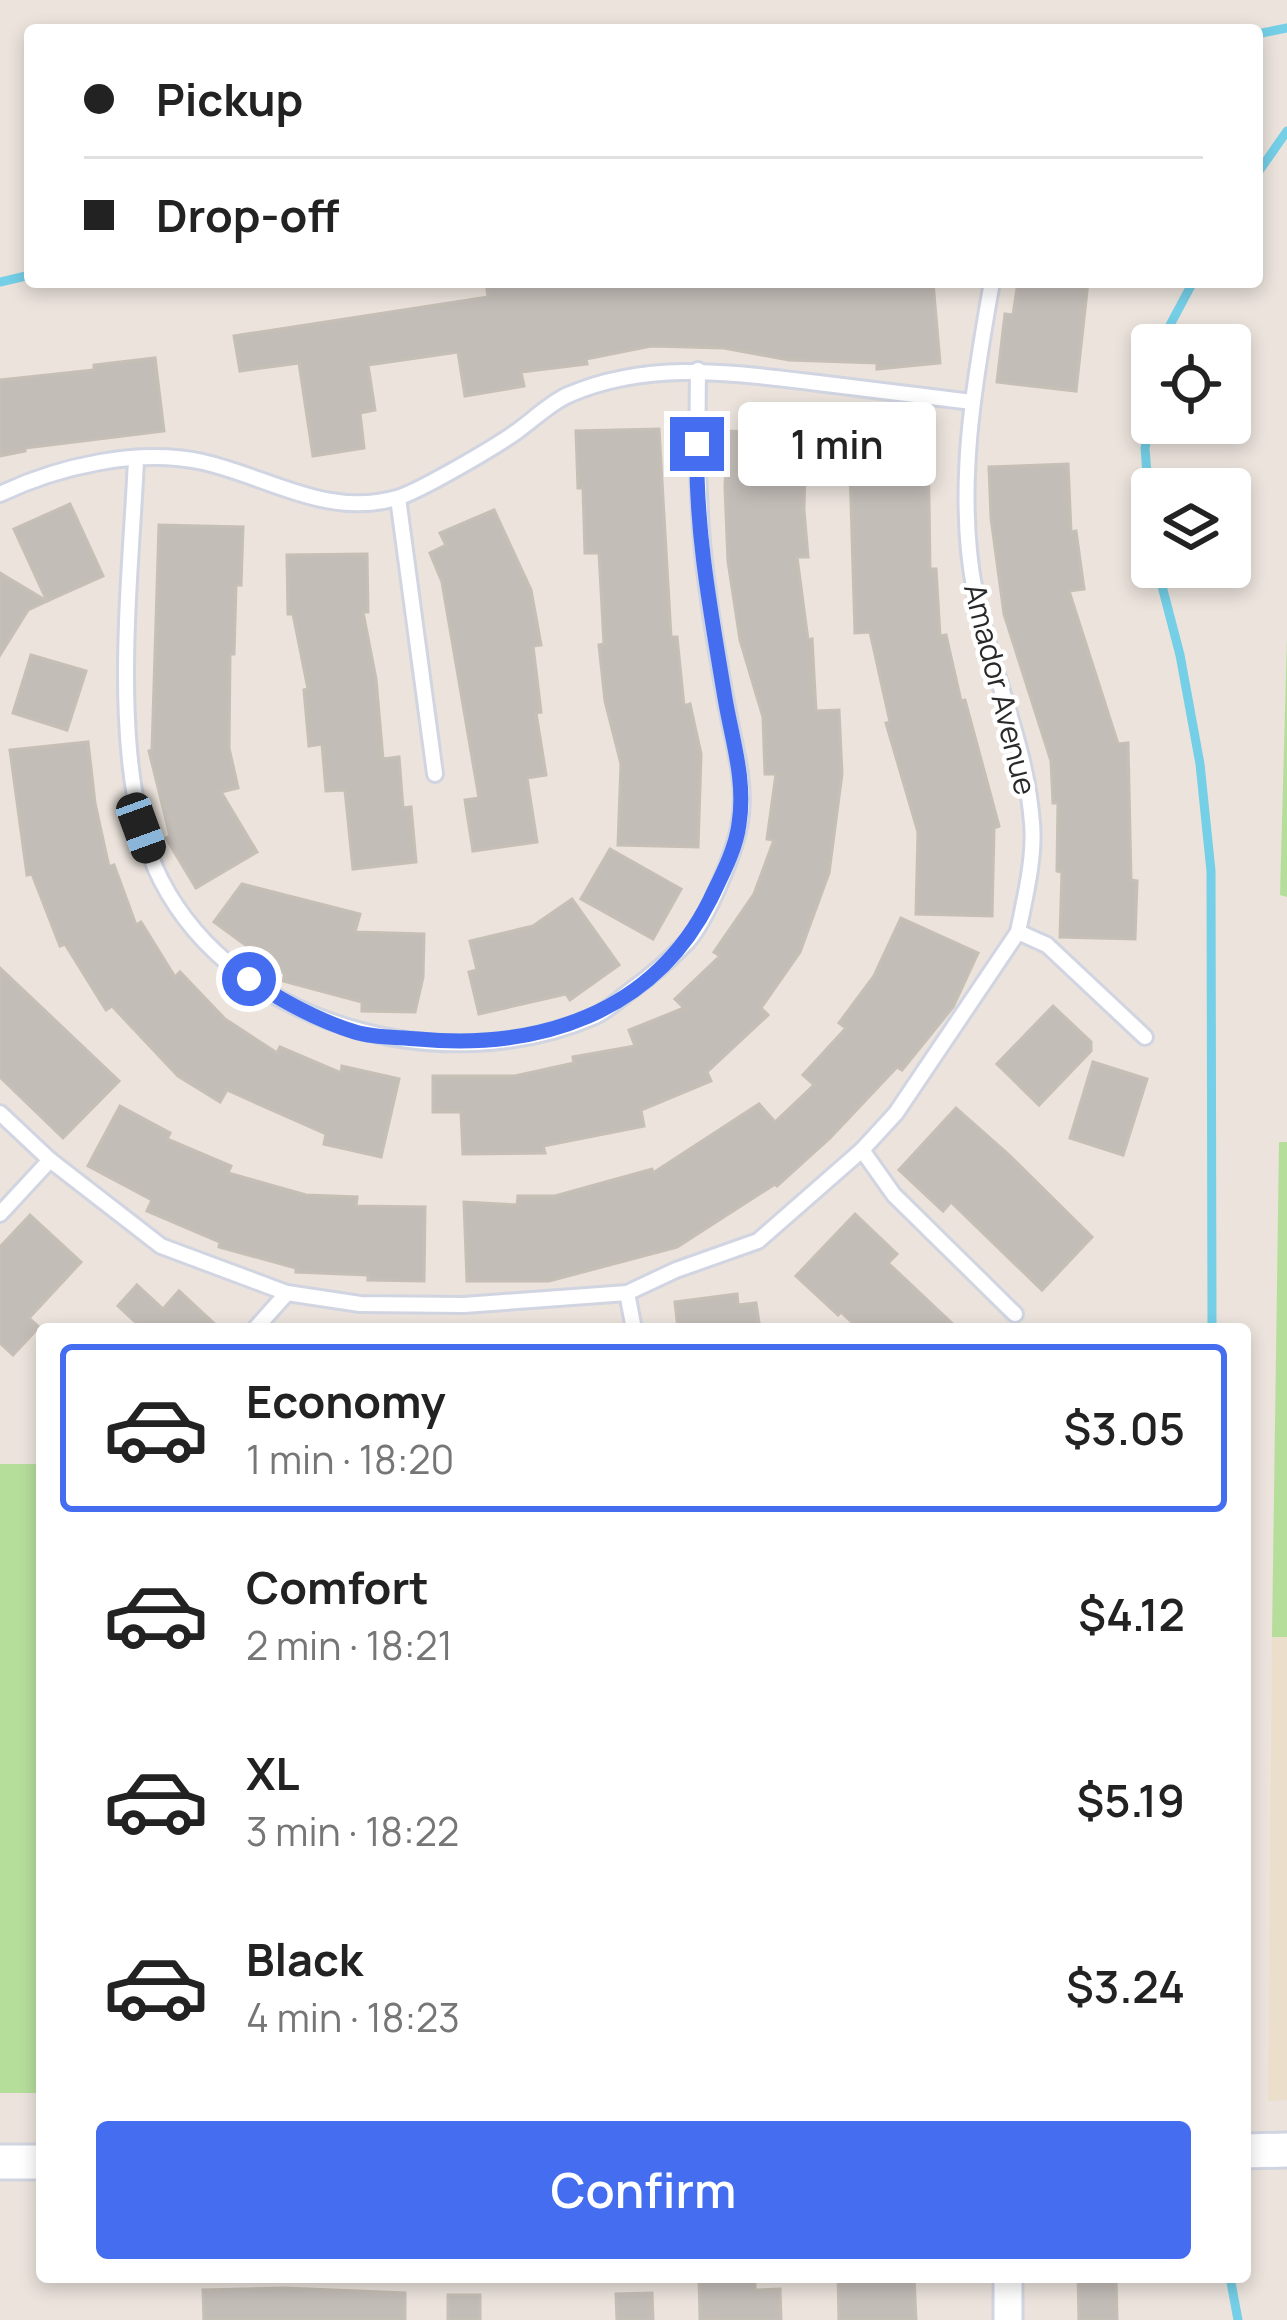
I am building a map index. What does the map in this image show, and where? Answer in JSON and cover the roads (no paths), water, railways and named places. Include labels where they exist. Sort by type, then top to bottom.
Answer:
[{"type":"street","points":[[1251,2151],[1287,2150]]},
{"type":"street","points":[[0,2162],[36,2162]]},
{"type":"street","points":[[1008,2283],[1008,2320]]},
{"type":"lane","name":"Amador Avenue","points":[[991,288],[972,402],[967,529],[975,590],[1027,779],[1033,827],[1018,932]]},
{"type":"lane","points":[[136,459],[128,633],[129,769],[141,828],[159,877],[189,928],[289,1006],[358,1033],[453,1042],[523,1036],[598,1015],[691,938],[739,827],[742,779],[706,584],[696,482],[698,370]]},
{"type":"lane","points":[[0,494],[79,464],[136,459],[201,462],[301,497],[341,503],[398,498],[511,436],[564,397],[624,376],[698,370],[972,402]]},
{"type":"lane","points":[[398,498],[435,774]]},
{"type":"lane","points":[[0,1113],[50,1160],[161,1246],[287,1293],[360,1304],[464,1305],[627,1293],[758,1241],[862,1150],[896,1113],[1018,932],[1047,945],[1144,1037]]},
{"type":"lane","points":[[862,1150],[894,1195],[1015,1314]]},
{"type":"lane","points":[[0,1214],[50,1160]]},
{"type":"lane","points":[[261,1323],[287,1293]]},
{"type":"lane","points":[[627,1293],[633,1323]]},
{"type":"waterway","points":[[1263,33],[1287,28]]},
{"type":"waterway","points":[[1263,165],[1287,131]]},
{"type":"waterway","points":[[0,282],[24,276]]},
{"type":"waterway","points":[[1171,324],[1190,288]]},
{"type":"waterway","points":[[1146,444],[1147,468]]},
{"type":"waterway","points":[[1162,588],[1200,764],[1211,871],[1212,1323]]},
{"type":"waterway","points":[[1231,2283],[1238,2320]]}]
